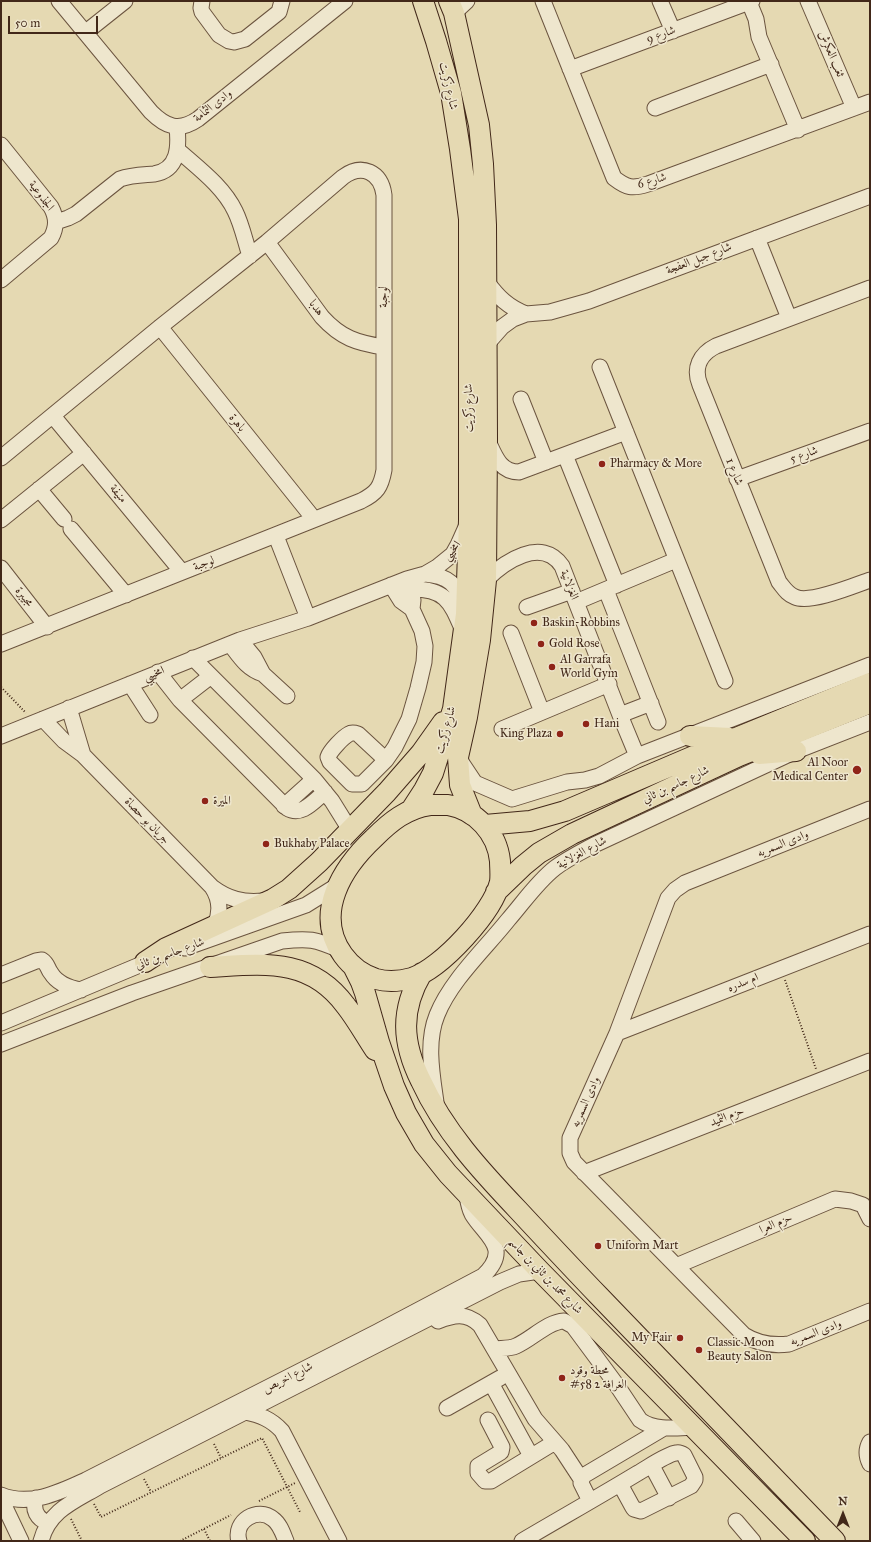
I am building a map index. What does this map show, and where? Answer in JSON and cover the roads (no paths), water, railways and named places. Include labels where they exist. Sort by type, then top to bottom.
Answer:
[{"type":"main road","name":"شارع زكريت","points":[[411,810],[433,773],[453,709],[465,624],[469,520],[469,219],[451,93],[423,1]]},
{"type":"main road","name":"شارع زكريت","points":[[457,5],[479,125],[485,197],[487,282],[486,580],[479,648],[458,757],[460,785],[478,820],[494,840],[499,856],[500,881],[496,892]]},
{"type":"main road","name":"شارع جاسم بن ثاني","points":[[496,892],[539,853],[558,842],[738,747],[870,683]]},
{"type":"main road","name":"شارع جاسم بن ثاني","points":[[478,820],[530,821],[565,811],[738,747],[870,703]]},
{"type":"main road","points":[[145,962],[166,948],[273,899],[289,889],[319,862],[387,792],[422,753],[453,709]]},
{"type":"main road","points":[[690,736],[738,747],[796,751]]},
{"type":"main road","points":[[478,820],[456,807],[448,805],[430,805],[411,810],[384,828],[362,849],[350,864],[338,885],[332,902],[331,914],[333,932],[340,950],[353,966],[367,976],[386,980],[413,978],[444,957],[460,942],[482,916],[496,892]]},
{"type":"main road","points":[[210,967],[257,965],[282,966],[298,970],[316,978],[333,991],[346,1006],[387,1069]]},
{"type":"main road","name":"شارع محمد بن ثاني بن جاسم","points":[[353,966],[365,993],[387,1069],[406,1112],[424,1144],[466,1195],[805,1541]]},
{"type":"main road","name":"شارع محمد بن ثاني بن جاسم","points":[[422,973],[414,987],[406,1012],[405,1026],[408,1044],[421,1082],[465,1152],[571,1267],[835,1541]]},
{"type":"street","points":[[56,222],[76,214],[120,179],[128,176],[160,173],[172,163],[178,150],[177,126],[162,122],[151,112],[59,1]]},
{"type":"street","points":[[86,32],[125,1]]},
{"type":"street","points":[[202,1],[202,12],[219,34],[234,42],[245,38],[278,12],[282,1]]},
{"type":"street","name":"شارع 6","points":[[543,1],[614,178],[624,185],[636,188],[648,184],[798,130],[870,102]]},
{"type":"street","points":[[660,1],[673,31]]},
{"type":"street","name":"ثغب العكرش","points":[[808,1],[854,108]]},
{"type":"street","name":"وادى الثمامة","points":[[177,126],[192,123],[198,119],[339,3]]},
{"type":"street","points":[[747,3],[748,22],[759,36],[798,130]]},
{"type":"street","name":"شارع 9","points":[[570,69],[747,3]]},
{"type":"street","points":[[655,108],[771,64]]},
{"type":"street","name":"الجذوعية","points":[[1,145],[52,207],[56,222],[55,231],[51,238],[1,280]]},
{"type":"street","points":[[178,150],[217,186],[227,198],[240,221],[250,256]]},
{"type":"street","name":"لوجبة","points":[[1,458],[160,327],[250,256],[349,173],[356,170],[363,170],[376,176],[383,188],[384,195],[384,470],[378,489],[370,496],[276,536],[1,644]]},
{"type":"street","name":"شارع جبل العفجة","points":[[487,344],[502,327],[526,314],[550,312],[589,302],[870,196]]},
{"type":"street","points":[[757,238],[789,318]]},
{"type":"street","name":"هدبا","points":[[267,242],[322,317],[332,328],[343,336],[356,342],[384,347]]},
{"type":"street","points":[[487,282],[504,302],[514,309],[526,314]]},
{"type":"street","name":"شارع 1","points":[[870,288],[716,346],[704,353],[698,365],[697,379],[779,582],[786,592],[795,597],[805,599],[817,597],[870,580]]},
{"type":"street","name":"باهرة","points":[[160,327],[314,519]]},
{"type":"street","points":[[600,367],[724,681]]},
{"type":"street","points":[[522,399],[546,462]]},
{"type":"street","name":"منيفة","points":[[53,416],[182,572]]},
{"type":"street","name":"شارع 5","points":[[737,479],[870,431]]},
{"type":"street","points":[[487,439],[500,465],[508,471],[519,472],[626,432]]},
{"type":"street","points":[[1,520],[84,453]]},
{"type":"street","points":[[565,455],[658,722]]},
{"type":"street","points":[[39,489],[126,595]]},
{"type":"street","name":"امخيبي","points":[[1,736],[235,642],[308,618],[391,585],[409,584],[437,567],[453,554],[469,520]]},
{"type":"street","points":[[276,536],[308,618]]},
{"type":"street","name":"الغزلانية","points":[[486,580],[507,562],[518,557],[541,552],[550,554],[557,558],[562,566],[609,684],[620,716],[638,756]]},
{"type":"street","points":[[527,608],[612,587],[676,560]]},
{"type":"street","name":"مجيبرة","points":[[1,568],[48,626]]},
{"type":"street","name":"امخيبي","points":[[425,574],[439,576],[450,581],[461,596],[465,624]]},
{"type":"street","points":[[386,760],[395,747],[409,718],[414,704],[424,662],[424,639],[412,609],[413,600],[409,584],[427,589],[446,599],[465,624]]},
{"type":"street","points":[[391,585],[402,601],[412,609]]},
{"type":"street","points":[[511,633],[542,712]]},
{"type":"street","points":[[235,642],[254,657],[263,674],[287,696]]},
{"type":"street","points":[[193,658],[314,779],[325,792],[350,830]]},
{"type":"street","points":[[458,757],[475,783],[512,799],[567,782],[585,780],[599,776],[638,756],[870,665]]},
{"type":"street","points":[[158,672],[180,700],[284,806],[291,810],[299,811],[307,808],[325,792]]},
{"type":"street","points":[[180,700],[211,676]]},
{"type":"street","points":[[130,684],[150,715]]},
{"type":"street","points":[[502,729],[609,684]]},
{"type":"street","points":[[620,716],[651,704]]},
{"type":"street","name":"جريان بو حصاة","points":[[69,708],[83,755]]},
{"type":"street","name":"جريان بو حصاة","points":[[39,720],[83,755],[212,887],[226,896],[242,902],[273,899]]},
{"type":"street","name":"شارع الغزلانية","points":[[438,1111],[432,1074],[431,1049],[432,1032],[443,1002],[457,982],[535,887],[554,869],[570,857],[594,845],[796,751],[870,722]]},
{"type":"street","points":[[284,806],[314,779]]},
{"type":"street","name":"وادى السمريه","points":[[870,809],[685,883],[675,890],[668,898],[616,1033],[570,1138],[569,1148],[572,1158],[584,1173],[744,1335],[754,1342],[776,1346],[789,1344],[870,1311]]},
{"type":"street","name":"شارع جاسم بن ثاني","points":[[1,1023],[145,962],[306,905],[338,885]]},
{"type":"street","name":"جريان بو حصاة","points":[[212,887],[217,896],[219,908],[219,914],[215,925]]},
{"type":"street","name":"ام سدره","points":[[616,1033],[870,934]]},
{"type":"street","name":"شارع جاسم بن ثاني","points":[[1,1044],[132,994],[282,941],[303,938],[320,941],[340,950]]},
{"type":"street","points":[[1,975],[39,960],[45,962],[51,973],[61,983],[81,990]]},
{"type":"street","points":[[43,1006],[50,990],[51,973]]},
{"type":"street","name":"حزم الثميد","points":[[584,1173],[870,1061]]},
{"type":"street","name":"شارع اخريص","points":[[1,1495],[16,1499],[36,1498],[55,1494],[86,1480],[377,1332],[483,1276],[490,1269],[495,1260],[496,1250],[493,1241],[473,1215],[466,1195]]},
{"type":"street","name":"حزم العرا","points":[[676,1266],[835,1199],[850,1201],[863,1206],[870,1219]]},
{"type":"street","name":"شارع اخريص","points":[[41,1541],[48,1522],[53,1516],[69,1504],[100,1486],[509,1277],[540,1271]]},
{"type":"street","points":[[410,1328],[430,1324],[455,1316],[469,1317],[480,1325],[535,1419],[555,1442],[581,1480],[582,1487],[590,1502]]},
{"type":"street","points":[[494,1349],[510,1348],[518,1345],[559,1321],[564,1321],[569,1323],[612,1378],[640,1420],[650,1426],[664,1428],[692,1427]]},
{"type":"street","points":[[447,1408],[507,1373]]},
{"type":"street","points":[[491,1383],[531,1456]]},
{"type":"street","points":[[245,1412],[262,1416],[282,1431],[339,1541]]},
{"type":"street","points":[[488,1420],[502,1444],[502,1450],[478,1466],[478,1473],[482,1480],[488,1482],[555,1442]]},
{"type":"street","points":[[581,1480],[586,1473],[664,1428]]},
{"type":"street","points":[[870,1442],[867,1457],[870,1464]]},
{"type":"street","points":[[529,1539],[620,1484],[674,1453],[681,1453],[684,1455],[694,1473],[695,1480],[691,1486],[645,1510],[638,1510],[632,1506],[620,1484]]},
{"type":"street","points":[[652,1466],[669,1498]]},
{"type":"street","points":[[36,1498],[34,1507],[35,1512],[40,1519],[48,1522]]},
{"type":"street","points":[[1,1499],[21,1541]]},
{"type":"street","points":[[239,1541],[238,1531],[244,1520],[256,1514],[262,1514],[274,1520],[286,1541]]},
{"type":"street","points":[[736,1521],[753,1541]]},
{"type":"place","name":"Pharmacy & More","points":[[602,464]]},
{"type":"place","name":"Baskin-Robbins","points":[[534,623]]},
{"type":"place","name":"Gold Rose","points":[[541,644]]},
{"type":"place","name":"Al Garrafa World Gym","points":[[552,667]]},
{"type":"place","name":"Hani","points":[[586,724]]},
{"type":"place","name":"King Plaza","points":[[560,734]]},
{"type":"place","name":"Al Noor Medical Center","points":[[857,770]]},
{"type":"place","name":"الميرة","points":[[205,801]]},
{"type":"place","name":"Bukhaby Palace","points":[[266,844]]},
{"type":"place","name":"Uniform Mart","points":[[598,1246]]},
{"type":"place","name":"My Fair","points":[[680,1338]]},
{"type":"place","name":"Classic Moon Beauty Salon","points":[[699,1350]]},
{"type":"place","name":"محطة وقود #58 الغرافة 2","points":[[562,1378]]}]
